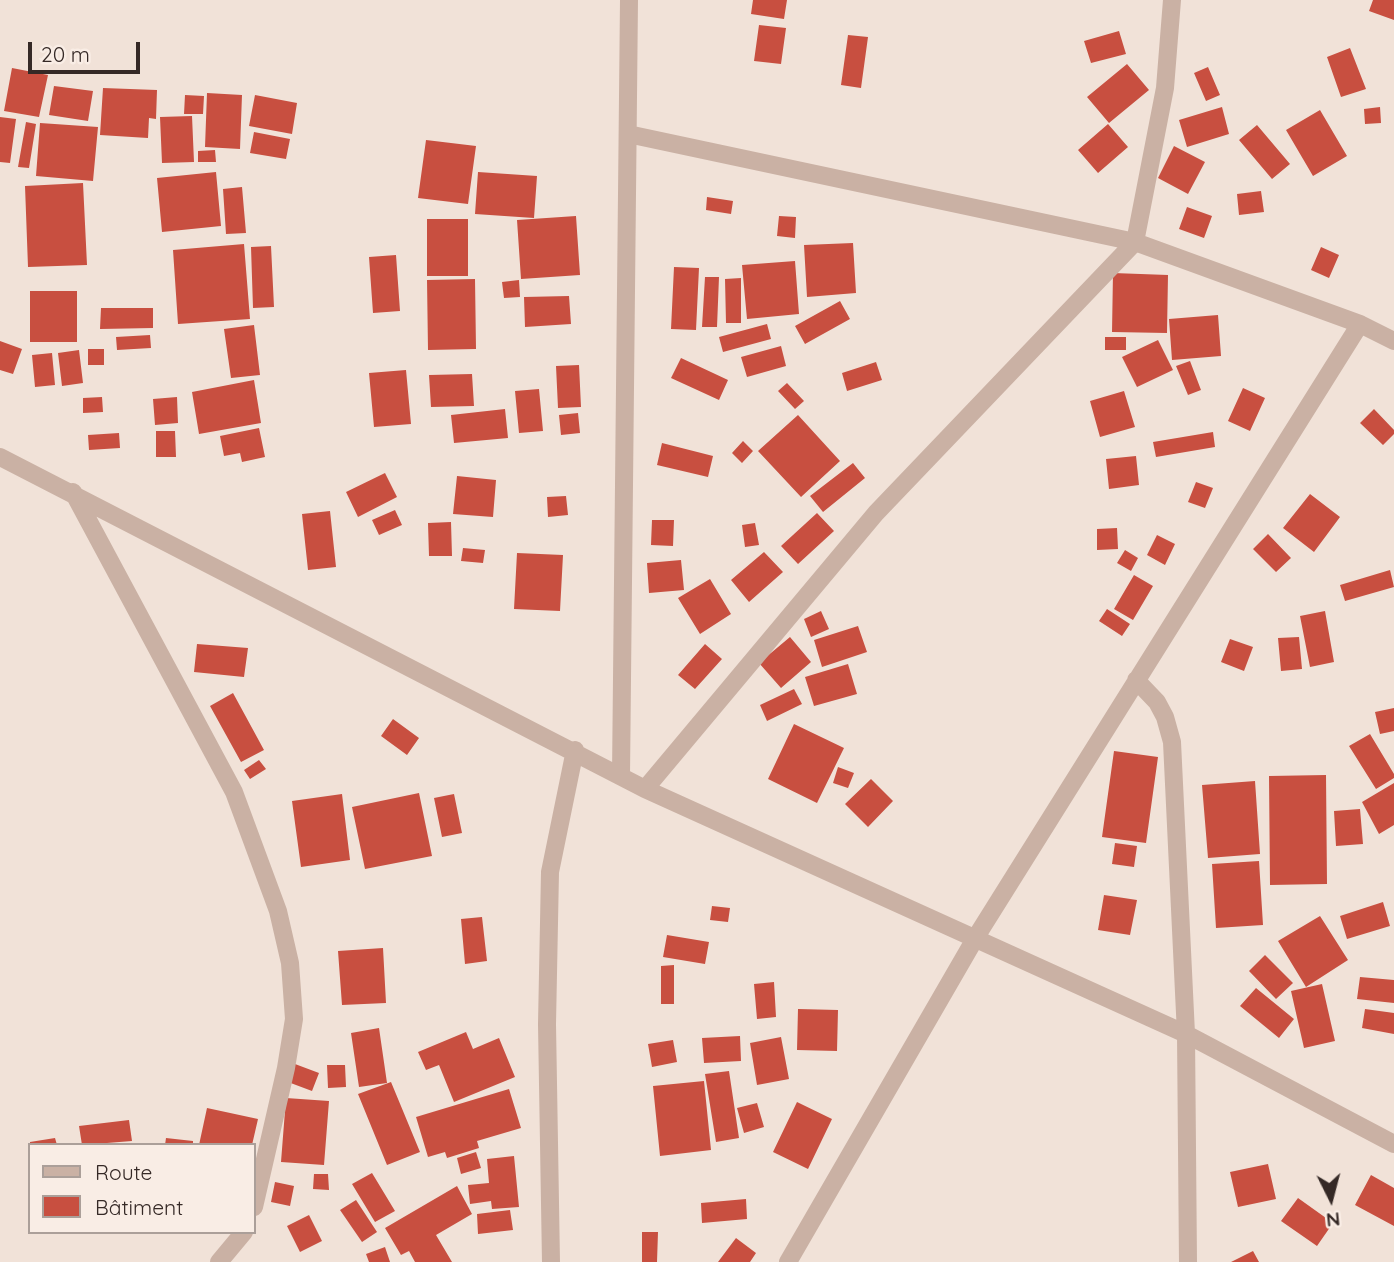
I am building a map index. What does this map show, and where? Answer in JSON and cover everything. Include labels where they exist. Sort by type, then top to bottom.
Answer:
[{"type":"street","points":[[621,775],[629,0]]},
{"type":"street","points":[[645,789],[876,513],[1135,242],[1164,88],[1172,0]]},
{"type":"street","points":[[628,134],[1135,242],[1360,324],[1394,341]]},
{"type":"street","points":[[788,1262],[976,937],[1360,324]]},
{"type":"street","points":[[0,457],[575,750],[645,789],[1186,1034],[1394,1144]]},
{"type":"street","points":[[73,492],[234,792],[278,911],[290,962],[294,1019],[256,1198]]},
{"type":"street","points":[[1136,680],[1157,702],[1172,742],[1186,1034],[1188,1262]]},
{"type":"street","points":[[551,1262],[547,1024],[551,873],[575,750]]},
{"type":"street","points":[[219,1262],[242,1234]]},
{"type":"building","points":[[753,0],[787,0],[784,19],[751,14]]},
{"type":"building","points":[[1373,0],[1394,0],[1394,20],[1369,11]]},
{"type":"building","points":[[759,25],[786,28],[781,64],[754,61]]},
{"type":"building","points":[[1119,31],[1126,54],[1091,63],[1084,41]]},
{"type":"building","points":[[848,35],[868,37],[861,88],[841,85]]},
{"type":"building","points":[[1350,48],[1366,89],[1341,97],[1327,57]]},
{"type":"building","points":[[1127,64],[1149,90],[1109,123],[1087,97]]},
{"type":"building","points":[[1208,67],[1220,95],[1206,101],[1194,73]]},
{"type":"building","points":[[12,68],[48,75],[39,117],[4,111]]},
{"type":"building","points":[[54,86],[93,91],[88,121],[49,115]]},
{"type":"building","points":[[103,88],[157,90],[156,119],[149,118],[148,138],[100,135]]},
{"type":"building","points":[[207,93],[242,95],[240,149],[205,147]]},
{"type":"building","points":[[185,95],[204,96],[203,114],[184,114]]},
{"type":"building","points":[[255,95],[297,103],[292,134],[249,126]]},
{"type":"building","points":[[1222,107],[1229,134],[1187,147],[1179,120]]},
{"type":"building","points":[[1380,107],[1381,123],[1365,124],[1364,109]]},
{"type":"building","points":[[1320,110],[1347,156],[1313,176],[1286,130]]},
{"type":"building","points":[[192,116],[194,162],[162,163],[160,117]]},
{"type":"building","points":[[0,117],[16,119],[10,163],[0,162]]},
{"type":"building","points":[[26,122],[36,124],[29,168],[18,167]]},
{"type":"building","points":[[40,123],[98,127],[93,181],[36,176]]},
{"type":"building","points":[[1108,124],[1128,147],[1098,173],[1078,150]]},
{"type":"building","points":[[1257,125],[1290,164],[1272,179],[1239,140]]},
{"type":"building","points":[[254,132],[290,139],[286,159],[250,153]]},
{"type":"building","points":[[426,140],[476,146],[468,204],[418,198]]},
{"type":"building","points":[[1174,146],[1205,162],[1188,194],[1158,178]]},
{"type":"building","points":[[215,150],[216,162],[198,162],[198,151]]},
{"type":"building","points":[[216,172],[221,226],[162,232],[157,178]]},
{"type":"building","points":[[478,172],[537,176],[534,218],[475,214]]},
{"type":"building","points":[[83,183],[87,265],[28,267],[25,186]]},
{"type":"building","points":[[242,187],[246,233],[226,234],[223,189]]},
{"type":"building","points":[[1261,191],[1264,212],[1239,215],[1237,194]]},
{"type":"building","points":[[707,197],[733,201],[731,214],[706,210]]},
{"type":"building","points":[[1187,207],[1212,216],[1204,238],[1179,229]]},
{"type":"building","points":[[576,216],[580,275],[521,279],[517,220]]},
{"type":"building","points":[[779,216],[796,217],[795,238],[777,236]]},
{"type":"building","points":[[427,219],[468,219],[468,276],[427,276]]},
{"type":"building","points":[[853,243],[856,293],[807,297],[804,245]]},
{"type":"building","points":[[244,244],[250,319],[178,324],[173,250]]},
{"type":"building","points":[[271,246],[274,307],[253,308],[251,247]]},
{"type":"building","points":[[1321,247],[1339,255],[1329,278],[1311,270]]},
{"type":"building","points":[[396,255],[400,311],[373,313],[369,257]]},
{"type":"building","points":[[795,261],[799,314],[747,319],[742,265]]},
{"type":"building","points":[[674,267],[699,268],[696,330],[671,329]]},
{"type":"building","points":[[1113,273],[1168,275],[1167,333],[1112,332]]},
{"type":"building","points":[[705,277],[719,277],[717,327],[702,327]]},
{"type":"building","points":[[741,278],[741,323],[726,323],[725,279]]},
{"type":"building","points":[[475,279],[476,349],[428,350],[427,280]]},
{"type":"building","points":[[519,280],[520,297],[504,298],[502,282]]},
{"type":"building","points":[[30,291],[77,291],[77,342],[30,342]]},
{"type":"building","points":[[569,296],[571,324],[525,327],[524,297]]},
{"type":"building","points":[[840,301],[850,319],[805,344],[795,326]]},
{"type":"building","points":[[101,308],[153,308],[153,328],[100,329]]},
{"type":"building","points":[[1218,315],[1221,356],[1172,360],[1169,319]]},
{"type":"building","points":[[767,324],[771,339],[723,352],[719,337]]},
{"type":"building","points":[[254,325],[260,375],[231,378],[224,329]]},
{"type":"building","points":[[150,335],[151,348],[117,350],[116,337]]},
{"type":"building","points":[[1105,337],[1126,337],[1126,350],[1105,350]]},
{"type":"building","points":[[1158,340],[1173,370],[1137,387],[1122,357]]},
{"type":"building","points":[[0,341],[22,349],[13,374],[0,370]]},
{"type":"building","points":[[781,346],[786,366],[747,377],[741,357]]},
{"type":"building","points":[[88,349],[104,349],[104,365],[88,365]]},
{"type":"building","points":[[79,350],[83,383],[62,386],[58,353]]},
{"type":"building","points":[[52,353],[55,385],[35,387],[32,355]]},
{"type":"building","points":[[681,358],[728,380],[719,400],[671,378]]},
{"type":"building","points":[[1190,361],[1201,390],[1188,395],[1176,366]]},
{"type":"building","points":[[876,362],[882,380],[847,391],[842,373]]},
{"type":"building","points":[[579,365],[581,407],[558,408],[556,366]]},
{"type":"building","points":[[406,370],[411,424],[374,427],[369,373]]},
{"type":"building","points":[[472,374],[474,406],[431,407],[429,375]]},
{"type":"building","points":[[254,380],[261,423],[199,434],[192,392]]},
{"type":"building","points":[[787,383],[804,401],[795,409],[778,391]]},
{"type":"building","points":[[1243,388],[1265,398],[1250,431],[1228,421]]},
{"type":"building","points":[[539,389],[543,431],[519,433],[515,391]]},
{"type":"building","points":[[1124,391],[1135,427],[1100,437],[1090,401]]},
{"type":"building","points":[[102,397],[103,412],[83,413],[83,398]]},
{"type":"building","points":[[177,397],[178,423],[155,425],[153,399]]},
{"type":"building","points":[[505,409],[508,438],[454,443],[451,415]]},
{"type":"building","points":[[1374,409],[1394,430],[1394,434],[1383,445],[1360,423]]},
{"type":"building","points":[[578,413],[580,433],[561,435],[559,415]]},
{"type":"building","points":[[798,415],[840,461],[801,497],[758,451]]},
{"type":"building","points":[[259,428],[265,457],[242,462],[240,453],[224,456],[220,436]]},
{"type":"building","points":[[156,431],[175,431],[176,457],[156,457]]},
{"type":"building","points":[[1213,432],[1215,447],[1156,457],[1153,442]]},
{"type":"building","points":[[119,433],[120,448],[89,450],[88,435]]},
{"type":"building","points":[[743,441],[753,451],[742,463],[732,453]]},
{"type":"building","points":[[662,443],[713,456],[708,477],[657,465]]},
{"type":"building","points":[[1136,456],[1139,485],[1109,489],[1106,459]]},
{"type":"building","points":[[853,463],[865,478],[823,512],[810,496]]},
{"type":"building","points":[[385,473],[397,497],[358,517],[346,492]]},
{"type":"building","points":[[457,476],[496,480],[493,517],[453,514]]},
{"type":"building","points":[[1196,482],[1213,488],[1205,508],[1188,502]]},
{"type":"building","points":[[1310,494],[1340,517],[1314,552],[1283,528]]},
{"type":"building","points":[[566,496],[568,515],[548,517],[547,497]]},
{"type":"building","points":[[395,510],[402,525],[379,535],[372,520]]},
{"type":"building","points":[[330,511],[336,567],[308,570],[302,514]]},
{"type":"building","points":[[817,513],[834,531],[798,564],[781,546]]},
{"type":"building","points":[[652,520],[674,520],[673,546],[651,545]]},
{"type":"building","points":[[451,522],[452,556],[429,556],[428,523]]},
{"type":"building","points":[[755,523],[759,545],[745,547],[742,525]]},
{"type":"building","points":[[1117,528],[1118,549],[1097,550],[1097,529]]},
{"type":"building","points":[[1268,534],[1291,558],[1276,572],[1253,549]]},
{"type":"building","points":[[1157,535],[1175,544],[1165,565],[1147,555]]},
{"type":"building","points":[[463,548],[485,550],[483,563],[461,561]]},
{"type":"building","points":[[1125,550],[1138,558],[1131,571],[1117,563]]},
{"type":"building","points":[[764,552],[783,572],[749,602],[731,580]]},
{"type":"building","points":[[517,553],[563,555],[560,611],[514,609]]},
{"type":"building","points":[[681,560],[684,590],[649,593],[647,563]]},
{"type":"building","points":[[1390,570],[1394,587],[1345,601],[1340,585]]},
{"type":"building","points":[[1134,575],[1153,586],[1133,620],[1114,609]]},
{"type":"building","points":[[710,579],[731,614],[700,634],[678,598]]},
{"type":"building","points":[[1107,609],[1130,624],[1122,636],[1099,621]]},
{"type":"building","points":[[821,611],[829,629],[811,637],[804,619]]},
{"type":"building","points":[[1325,611],[1334,662],[1310,667],[1300,616]]},
{"type":"building","points":[[858,626],[867,652],[822,667],[814,640]]},
{"type":"building","points":[[790,637],[811,662],[781,688],[759,663]]},
{"type":"building","points":[[1299,637],[1302,669],[1281,671],[1278,638]]},
{"type":"building","points":[[1230,639],[1253,647],[1244,671],[1221,662]]},
{"type":"building","points":[[197,644],[248,648],[244,677],[194,672]]},
{"type":"building","points":[[705,644],[722,659],[695,689],[678,675]]},
{"type":"building","points":[[848,664],[857,694],[814,706],[805,677]]},
{"type":"building","points":[[794,689],[802,704],[767,721],[760,705]]},
{"type":"building","points":[[233,693],[264,750],[241,762],[210,706]]},
{"type":"building","points":[[1394,708],[1394,731],[1380,734],[1375,712]]},
{"type":"building","points":[[393,719],[419,738],[407,755],[381,736]]},
{"type":"building","points":[[794,724],[844,748],[817,803],[768,779]]},
{"type":"building","points":[[1370,734],[1394,774],[1394,778],[1376,789],[1349,746]]},
{"type":"building","points":[[1114,751],[1158,757],[1146,843],[1102,837]]},
{"type":"building","points":[[259,760],[266,769],[250,779],[244,770]]},
{"type":"building","points":[[838,767],[854,773],[848,788],[833,783]]},
{"type":"building","points":[[1326,775],[1327,884],[1270,885],[1269,776]]},
{"type":"building","points":[[871,779],[893,801],[868,827],[845,804]]},
{"type":"building","points":[[1255,781],[1260,854],[1208,858],[1202,785]]},
{"type":"building","points":[[1394,783],[1394,825],[1379,834],[1362,802]]},
{"type":"building","points":[[419,793],[432,856],[365,869],[352,807]]},
{"type":"building","points":[[342,794],[350,860],[301,867],[292,801]]},
{"type":"building","points":[[454,794],[462,833],[442,837],[434,798]]},
{"type":"building","points":[[1360,809],[1363,844],[1336,846],[1334,811]]},
{"type":"building","points":[[1115,843],[1137,846],[1134,867],[1112,864]]},
{"type":"building","points":[[1259,861],[1263,925],[1216,928],[1212,864]]},
{"type":"building","points":[[1104,895],[1137,900],[1130,935],[1098,930]]},
{"type":"building","points":[[1383,902],[1390,926],[1347,939],[1340,916]]},
{"type":"building","points":[[712,906],[730,908],[728,922],[710,920]]},
{"type":"building","points":[[1320,916],[1348,960],[1306,987],[1278,941]]},
{"type":"building","points":[[482,917],[487,961],[465,964],[461,919]]},
{"type":"building","points":[[667,935],[709,942],[705,964],[663,957]]},
{"type":"building","points":[[383,948],[386,1003],[342,1005],[338,951]]},
{"type":"building","points":[[1265,955],[1293,983],[1276,999],[1249,971]]},
{"type":"building","points":[[674,965],[674,1004],[661,1004],[661,966]]},
{"type":"building","points":[[1360,977],[1394,980],[1394,1003],[1357,999]]},
{"type":"building","points":[[774,982],[776,1017],[757,1019],[754,984]]},
{"type":"building","points":[[1322,984],[1335,1041],[1304,1048],[1291,991]]},
{"type":"building","points":[[1256,988],[1294,1019],[1279,1038],[1240,1006]]},
{"type":"building","points":[[798,1009],[838,1010],[837,1051],[797,1050]]},
{"type":"building","points":[[1365,1009],[1394,1013],[1394,1034],[1362,1028]]},
{"type":"building","points":[[379,1028],[387,1083],[359,1087],[351,1033]]},
{"type":"building","points":[[466,1032],[473,1049],[499,1038],[515,1077],[454,1102],[439,1065],[426,1070],[418,1052]]},
{"type":"building","points":[[740,1036],[741,1061],[704,1063],[702,1038]]},
{"type":"building","points":[[781,1037],[789,1079],[757,1085],[750,1043]]},
{"type":"building","points":[[673,1040],[677,1062],[652,1067],[648,1044]]},
{"type":"building","points":[[295,1064],[319,1073],[312,1091],[288,1082]]},
{"type":"building","points":[[327,1065],[345,1065],[346,1087],[328,1088]]},
{"type":"building","points":[[729,1071],[739,1138],[716,1142],[705,1074]]},
{"type":"building","points":[[704,1081],[711,1150],[660,1156],[653,1086]]},
{"type":"building","points":[[391,1082],[420,1152],[387,1165],[358,1094]]},
{"type":"building","points":[[509,1089],[521,1128],[477,1141],[479,1148],[447,1158],[445,1152],[428,1157],[416,1117]]},
{"type":"building","points":[[286,1098],[329,1101],[324,1165],[281,1162]]},
{"type":"building","points":[[797,1102],[832,1119],[808,1169],[773,1152]]},
{"type":"building","points":[[757,1103],[764,1127],[744,1133],[737,1108]]},
{"type":"building","points":[[207,1108],[258,1119],[252,1143],[199,1143]]},
{"type":"building","points":[[129,1120],[132,1141],[82,1143],[79,1126]]},
{"type":"building","points":[[55,1138],[56,1143],[30,1143]]},
{"type":"building","points":[[166,1138],[193,1141],[193,1143],[165,1143]]},
{"type":"building","points":[[476,1152],[481,1168],[461,1174],[457,1158]]},
{"type":"building","points":[[514,1156],[519,1207],[492,1209],[491,1201],[470,1204],[468,1185],[489,1183],[487,1159]]},
{"type":"building","points":[[1268,1164],[1276,1199],[1238,1207],[1230,1172]]},
{"type":"building","points":[[372,1173],[395,1211],[375,1222],[352,1184]]},
{"type":"building","points":[[314,1174],[328,1174],[329,1190],[313,1189]]},
{"type":"building","points":[[1371,1175],[1394,1188],[1394,1226],[1355,1205]]},
{"type":"building","points":[[275,1182],[294,1186],[290,1206],[271,1202]]},
{"type":"building","points":[[457,1186],[472,1214],[436,1235],[452,1262],[415,1262],[409,1251],[401,1255],[385,1228]]},
{"type":"building","points":[[1298,1198],[1333,1223],[1317,1246],[1281,1221]]},
{"type":"building","points":[[746,1199],[747,1219],[702,1223],[701,1203]]},
{"type":"building","points":[[356,1200],[377,1232],[362,1242],[340,1210]]},
{"type":"building","points":[[510,1210],[513,1230],[478,1234],[477,1214]]},
{"type":"building","points":[[309,1215],[322,1241],[300,1252],[287,1226]]},
{"type":"building","points":[[642,1232],[658,1232],[657,1262],[642,1262]]},
{"type":"building","points":[[736,1238],[756,1253],[750,1262],[718,1262]]},
{"type":"building","points":[[385,1247],[390,1262],[369,1262],[366,1254]]},
{"type":"building","points":[[1253,1251],[1259,1262],[1231,1262]]}]
